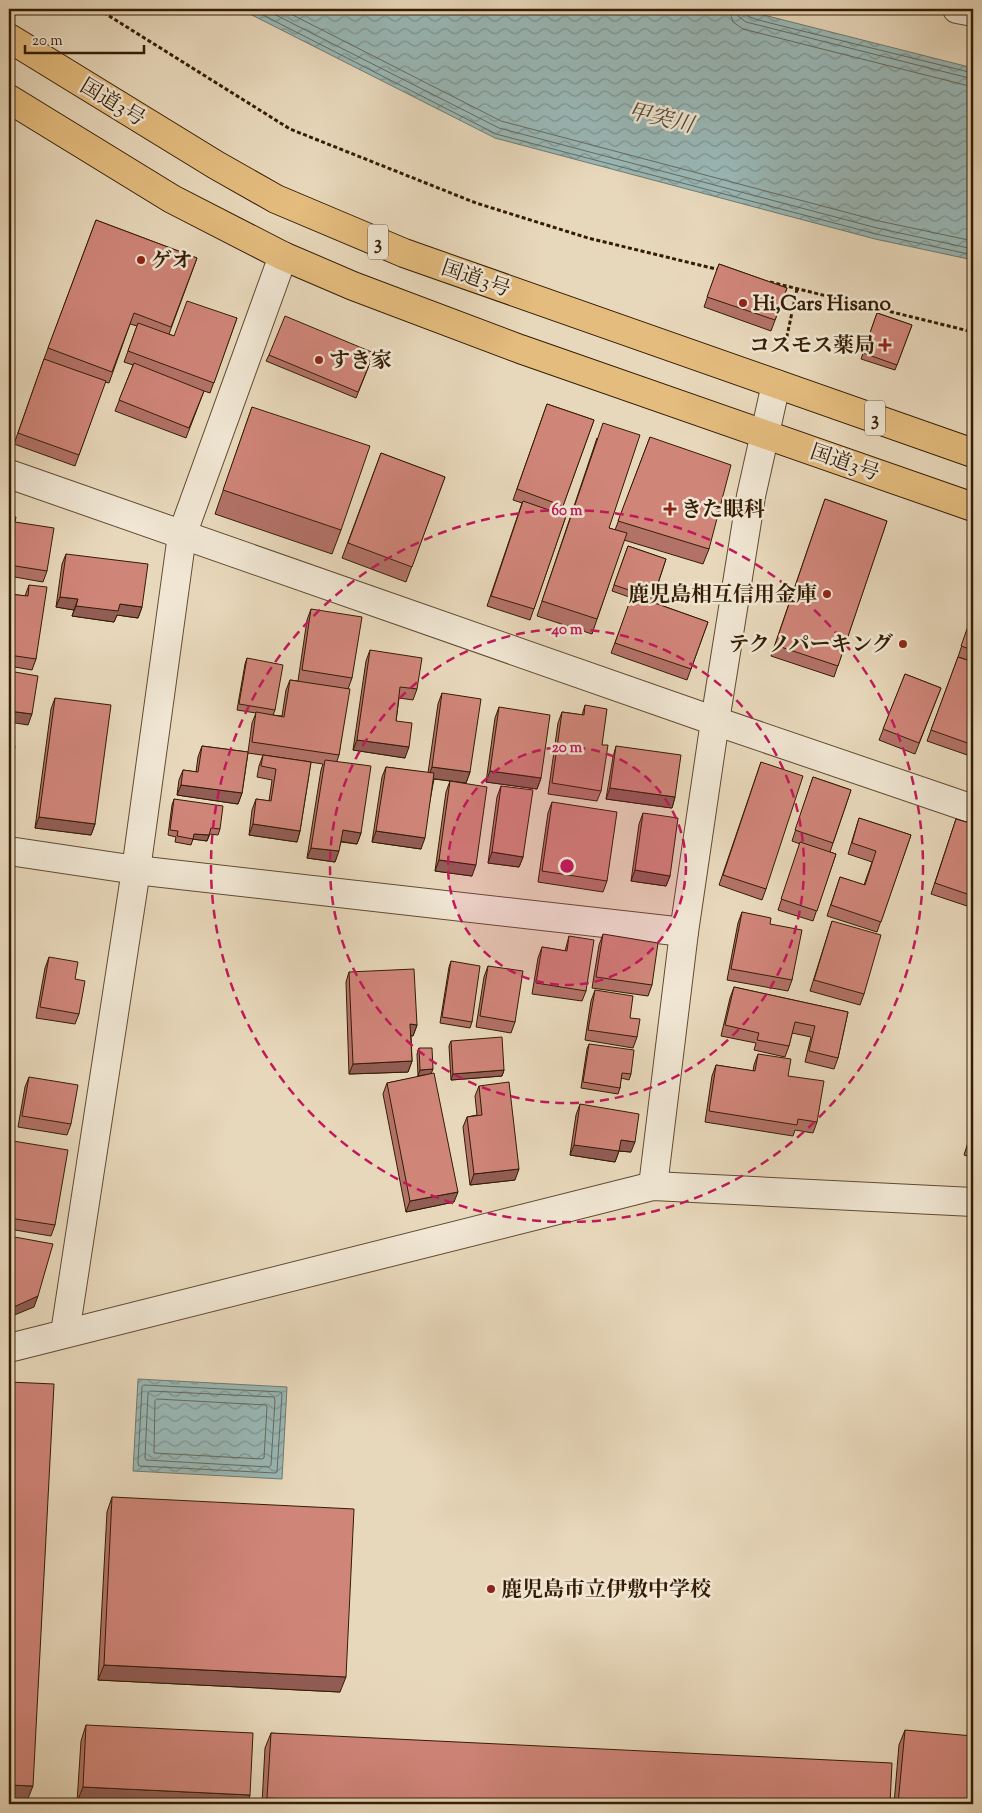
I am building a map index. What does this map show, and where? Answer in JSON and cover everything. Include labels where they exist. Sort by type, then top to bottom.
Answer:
[{"type":"highway","name":"国道3号","points":[[9,38],[216,165],[276,199],[404,253],[973,452]]},
{"type":"highway","name":"国道3号","points":[[9,99],[172,199],[283,256],[353,286],[520,349],[973,507]]},
{"type":"street","points":[[958,9],[973,12]]},
{"type":"street","points":[[65,1333],[136,870],[182,535],[283,256]]},
{"type":"street","points":[[653,1186],[684,932],[715,721],[751,496],[776,384]]},
{"type":"street","points":[[9,474],[715,721],[973,809]]},
{"type":"street","points":[[9,851],[136,870],[684,932]]},
{"type":"street","points":[[9,1348],[653,1186],[973,1202]]},
{"type":"path","points":[[98,9],[290,129],[476,203],[588,238],[721,270]]},
{"type":"path","points":[[768,282],[973,332]]},
{"type":"path","points":[[776,384],[797,289]]},
{"type":"water","name":"甲突川","points":[[240,9],[740,9],[973,68],[973,260],[875,239],[495,138]]},
{"type":"water","points":[[138,1379],[287,1387],[282,1479],[133,1471]]},
{"type":"building","points":[[96,220],[197,258],[171,327],[134,313],[112,372],[48,348]]},
{"type":"building","name":"Hi,Cars Hisano","points":[[719,264],[787,288],[775,320],[707,297]]},
{"type":"building","points":[[187,301],[237,318],[214,383],[128,351],[138,323],[174,336]]},
{"type":"building","name":"コスモス薬局","points":[[877,313],[912,325],[897,365],[863,353]]},
{"type":"building","name":"すき家","points":[[285,316],[374,353],[358,392],[269,355]]},
{"type":"building","points":[[44,359],[106,381],[79,455],[18,433]]},
{"type":"building","points":[[134,363],[204,391],[189,428],[119,400]]},
{"type":"building","points":[[547,404],[594,420],[563,506],[517,489]]},
{"type":"building","points":[[252,407],[370,446],[341,530],[223,490]]},
{"type":"building","points":[[603,423],[640,435],[609,528],[627,533],[597,619],[542,601]]},
{"type":"building","name":"きた眼科","points":[[650,437],[731,465],[709,549],[618,521]]},
{"type":"building","points":[[381,453],[445,477],[412,567],[348,543]]},
{"type":"building","name":"鹿児島相互信用金庫","points":[[825,499],[887,521],[838,666],[775,645]]},
{"type":"building","points":[[523,501],[566,516],[534,609],[491,596]]},
{"type":"building","points":[[9,516],[16,517],[15,522],[54,528],[47,571],[9,565]]},
{"type":"building","points":[[628,546],[666,559],[653,598],[614,585]]},
{"type":"building","points":[[66,554],[148,564],[142,607],[120,604],[118,611],[76,606],[78,599],[60,597]]},
{"type":"building","points":[[29,585],[47,587],[36,659],[9,655],[9,594],[28,596]]},
{"type":"building","points":[[632,595],[708,622],[691,669],[615,643]]},
{"type":"building","points":[[311,609],[362,617],[352,678],[302,670]]},
{"type":"building","points":[[973,612],[973,650],[961,646]]},
{"type":"building","points":[[370,650],[422,658],[417,689],[400,687],[396,721],[412,723],[409,747],[357,740]]},
{"type":"building","points":[[958,657],[973,662],[973,745],[931,730]]},
{"type":"building","points":[[247,658],[283,665],[275,710],[239,704]]},
{"type":"building","points":[[9,671],[38,676],[32,714],[9,711]]},
{"type":"building","points":[[905,674],[941,688],[919,743],[883,729]]},
{"type":"building","points":[[290,680],[350,689],[339,755],[252,742],[256,712],[284,717]]},
{"type":"building","points":[[442,693],[481,699],[470,772],[432,767]]},
{"type":"building","points":[[55,698],[111,705],[95,824],[39,817]]},
{"type":"building","points":[[585,705],[607,709],[602,745],[608,745],[601,791],[552,783],[562,712],[584,715]]},
{"type":"building","points":[[499,707],[550,715],[541,778],[490,771]]},
{"type":"building","points":[[9,746],[15,746],[9,785]]},
{"type":"building","points":[[202,746],[248,752],[242,793],[181,785],[183,770],[198,772]]},
{"type":"building","points":[[616,746],[681,755],[675,797],[610,788]]},
{"type":"building","points":[[263,755],[311,762],[300,831],[253,824],[256,799],[271,801],[276,769],[261,766]]},
{"type":"building","points":[[325,760],[371,766],[361,833],[343,830],[339,851],[311,848]]},
{"type":"building","points":[[761,762],[803,776],[766,889],[723,875]]},
{"type":"building","points":[[386,767],[434,773],[425,838],[376,831]]},
{"type":"building","points":[[813,777],[851,790],[833,843],[795,830]]},
{"type":"building","points":[[450,781],[487,787],[476,865],[439,860]]},
{"type":"building","points":[[501,786],[533,790],[523,857],[492,852]]},
{"type":"building","points":[[174,799],[223,806],[220,829],[211,828],[209,835],[194,834],[193,839],[177,836],[178,831],[170,830]]},
{"type":"building","points":[[552,802],[617,812],[607,881],[542,871]]},
{"type":"building","points":[[643,813],[678,818],[670,876],[635,870]]},
{"type":"building","points":[[859,818],[911,835],[881,922],[831,905],[840,877],[865,885],[876,851],[852,843]]},
{"type":"building","points":[[956,819],[973,824],[973,896],[935,883]]},
{"type":"building","points":[[800,842],[836,854],[817,911],[781,899]]},
{"type":"building","points":[[742,912],[771,918],[770,924],[802,930],[792,980],[731,969]]},
{"type":"building","points":[[832,921],[881,935],[864,994],[814,980]]},
{"type":"building","points":[[603,934],[658,943],[652,985],[596,977]]},
{"type":"building","points":[[569,936],[594,940],[586,991],[536,983],[542,947],[567,951]]},
{"type":"building","points":[[49,957],[78,962],[75,979],[85,981],[79,1014],[40,1007]]},
{"type":"building","points":[[451,961],[480,966],[472,1022],[442,1017]]},
{"type":"building","points":[[488,966],[523,971],[515,1022],[480,1016]]},
{"type":"building","points":[[414,969],[417,1025],[410,1024],[412,1061],[353,1064],[349,972]]},
{"type":"building","points":[[734,987],[848,1012],[838,1058],[809,1051],[815,1026],[795,1022],[789,1046],[757,1040],[759,1033],[725,1025]]},
{"type":"building","points":[[595,990],[633,996],[630,1018],[640,1019],[637,1037],[588,1030]]},
{"type":"building","points":[[502,1037],[504,1070],[453,1074],[451,1041]]},
{"type":"building","points":[[589,1044],[634,1050],[631,1074],[622,1073],[620,1088],[583,1082]]},
{"type":"building","points":[[419,1048],[432,1048],[433,1069],[420,1070]]},
{"type":"building","points":[[758,1054],[791,1059],[788,1076],[824,1081],[817,1122],[798,1119],[797,1125],[709,1111],[716,1065],[755,1071]]},
{"type":"building","points":[[434,1073],[458,1192],[410,1201],[387,1083]]},
{"type":"building","points":[[29,1077],[78,1085],[71,1124],[22,1116]]},
{"type":"building","points":[[509,1082],[519,1169],[474,1174],[467,1117],[482,1115],[479,1086]]},
{"type":"building","points":[[580,1104],[639,1114],[635,1142],[621,1140],[619,1151],[574,1145]]},
{"type":"building","points":[[973,1128],[973,1146],[968,1144]]},
{"type":"building","points":[[13,1141],[68,1150],[55,1225],[9,1218],[9,1165]]},
{"type":"building","points":[[9,1236],[53,1244],[38,1296],[16,1306],[9,1305]]},
{"type":"building","points":[[9,1382],[54,1384],[33,1786],[9,1785]]},
{"type":"building","points":[[112,1497],[354,1509],[346,1677],[104,1665]]},
{"type":"building","points":[[86,1725],[253,1733],[250,1795],[83,1787]]},
{"type":"building","points":[[905,1730],[973,1736],[973,1804],[898,1804]]},
{"type":"building","points":[[271,1733],[892,1763],[890,1804],[402,1804],[267,1798]]},
{"type":"building","points":[[9,1798],[47,1800],[47,1804],[9,1804]]},
{"type":"place","name":"ゲオ","points":[[141,260]]},
{"type":"place","name":"Hi,Cars Hisano","points":[[743,303]]},
{"type":"place","name":"コスモス薬局","points":[[885,345]]},
{"type":"place","name":"すき家","points":[[319,360]]},
{"type":"place","name":"きた眼科","points":[[670,509]]},
{"type":"place","name":"鹿児島相互信用金庫","points":[[827,594]]},
{"type":"place","name":"テクノパーキング","points":[[903,644]]},
{"type":"place","name":"鹿児島市立伊敷中学校","points":[[491,1589]]}]
